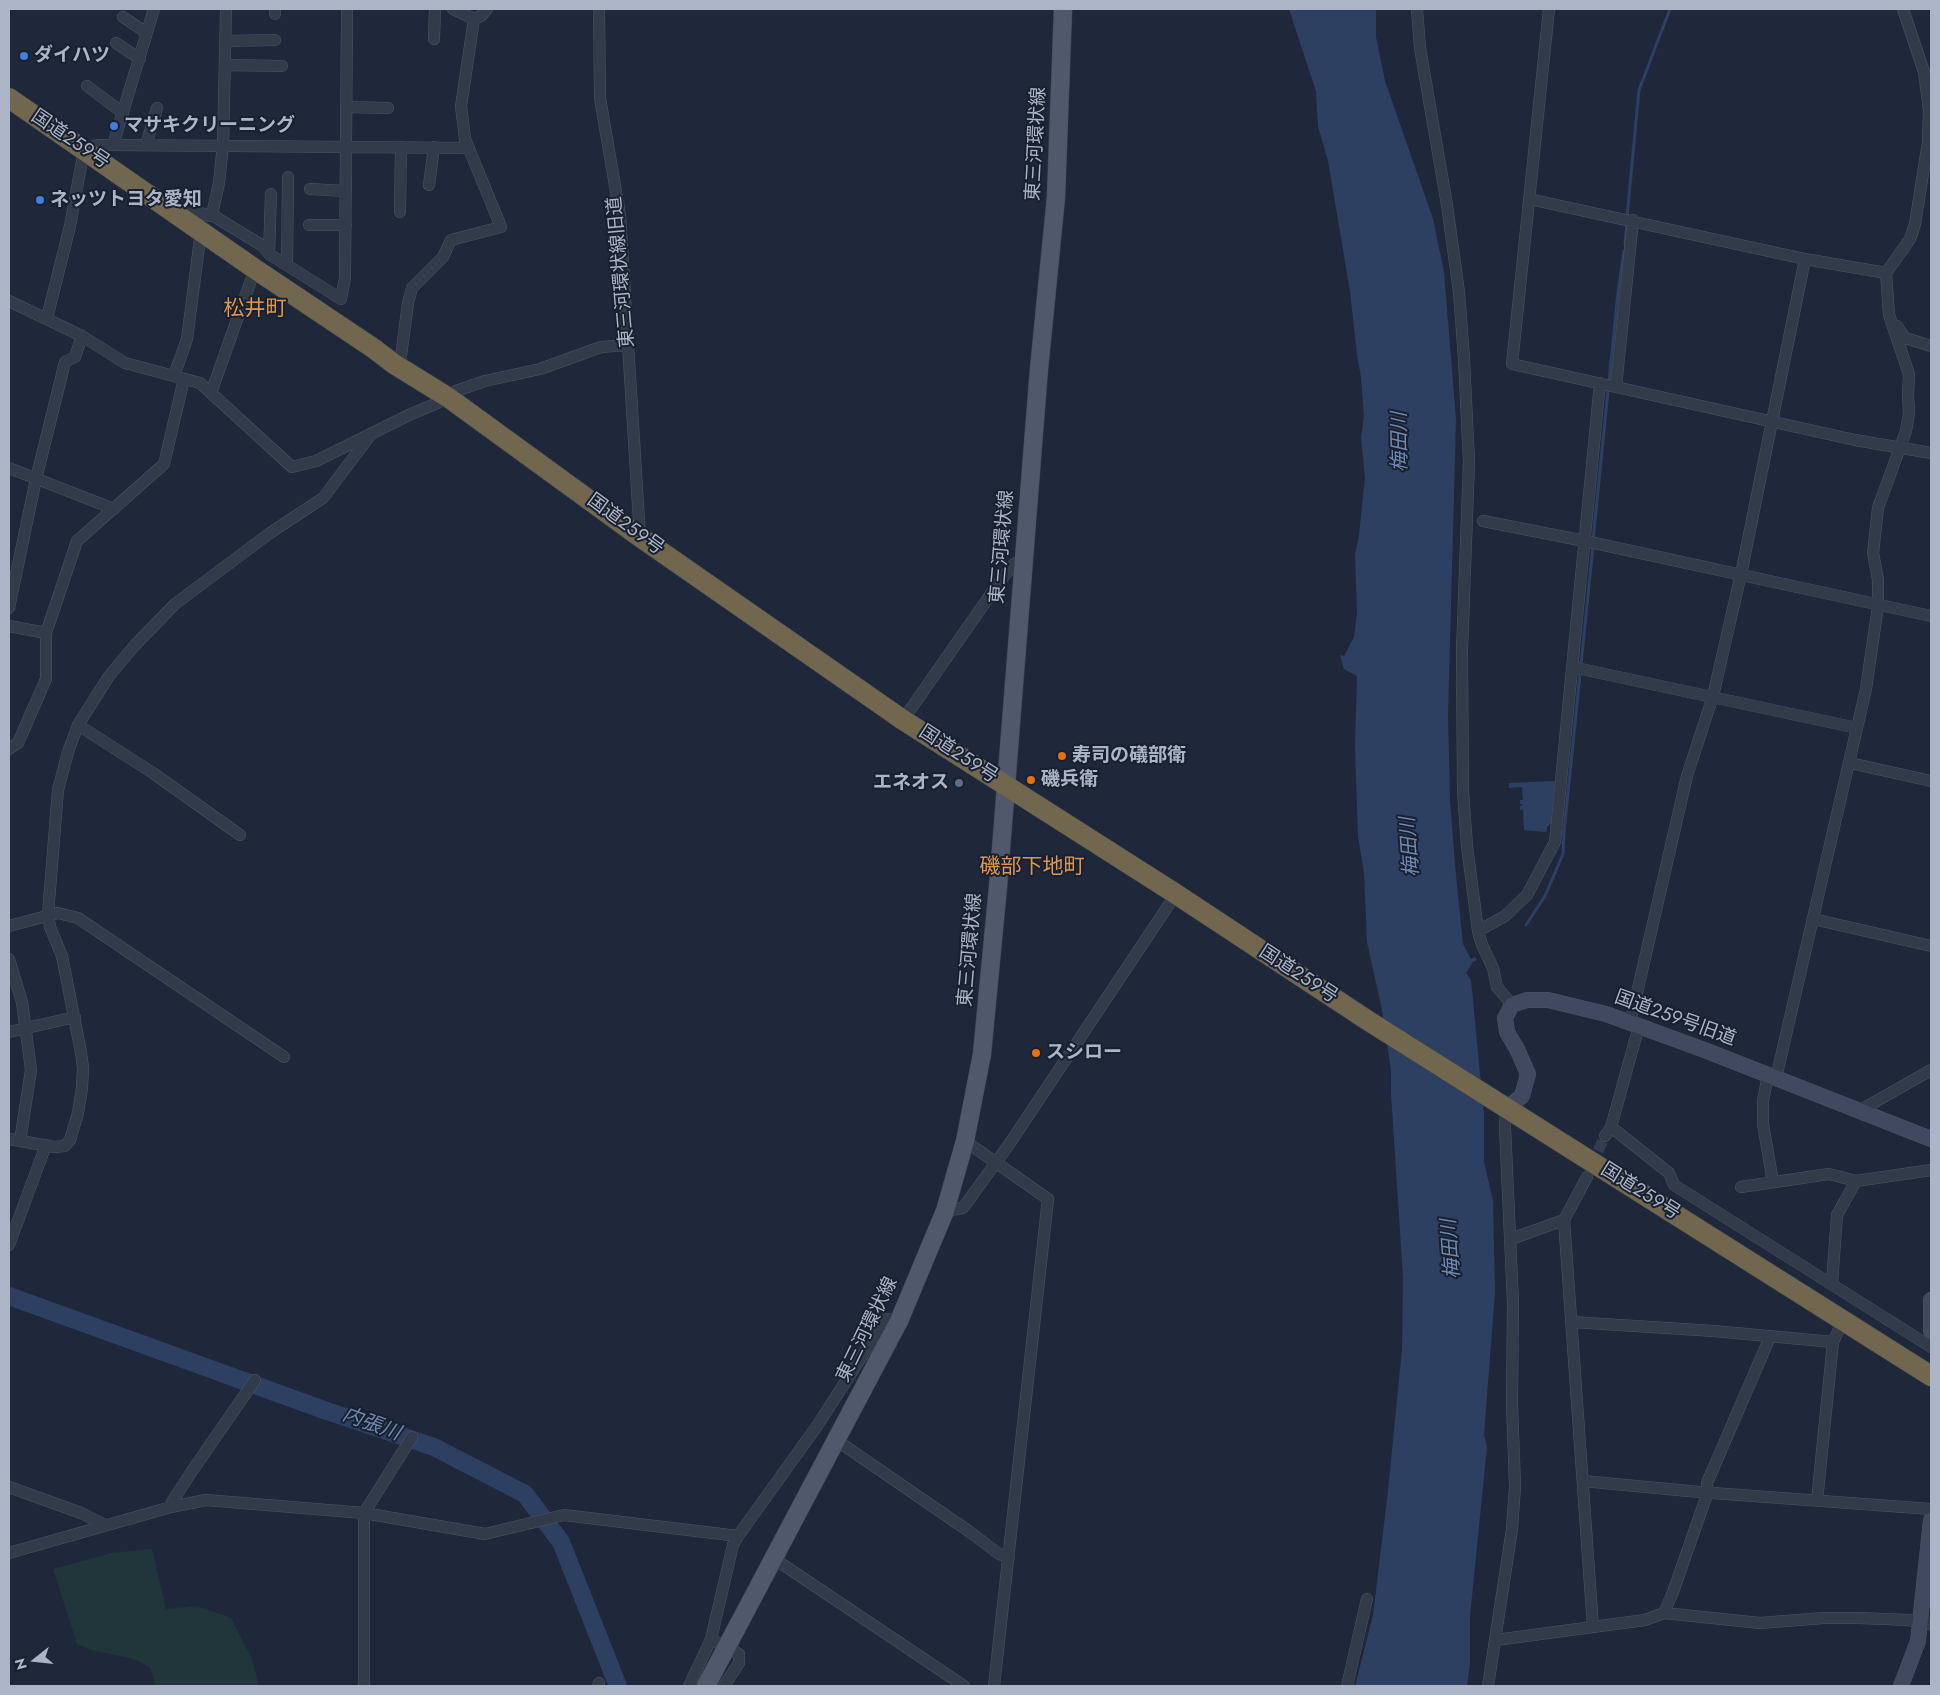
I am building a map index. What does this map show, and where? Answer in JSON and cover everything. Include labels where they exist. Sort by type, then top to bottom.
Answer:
[{"type":"highway","name":"国道259号","points":[[9,98],[176,214],[206,223],[255,269],[374,348],[394,364],[449,398],[640,537],[903,720],[1506,1108],[1723,1230],[1843,1320],[1931,1376]]},
{"type":"main road","name":"東三河環状線","points":[[706,1686],[899,1321],[945,1211],[965,1141],[982,1054],[998,887],[1038,379],[1056,197],[1063,9]]},
{"type":"street","points":[[113,144],[154,9]]},
{"type":"street","points":[[9,749],[18,743],[46,679],[46,633],[77,541],[164,464],[206,223],[219,183],[223,145],[226,9]]},
{"type":"street","points":[[206,223],[263,246],[269,254],[341,299],[345,278],[347,9]]},
{"type":"street","points":[[434,39],[435,9]]},
{"type":"street","points":[[453,9],[474,19],[481,16],[487,9]]},
{"type":"street","name":"東三河環状線旧道","points":[[599,9],[600,98],[620,216],[640,537]]},
{"type":"street","points":[[1417,9],[1420,48],[1447,205],[1459,292],[1464,359],[1469,462],[1462,652],[1463,792],[1467,846],[1478,931],[1482,945],[1493,968],[1497,987],[1512,1005],[1505,1018],[1507,1032],[1528,1074],[1522,1096],[1506,1108],[1505,1126],[1513,1303],[1512,1403],[1515,1487],[1512,1529],[1488,1686]]},
{"type":"street","points":[[1549,9],[1512,364],[1772,422],[1931,454]]},
{"type":"street","points":[[1773,1182],[1763,1124],[1763,1101],[1772,1077],[1814,919],[1866,689],[1878,606],[1878,580],[1873,553],[1875,526],[1878,508],[1906,431],[1909,414],[1909,374],[1889,315],[1886,273],[1910,238],[1915,224],[1928,142],[1929,110],[1928,73],[1903,9]]},
{"type":"street","points":[[123,17],[147,33]]},
{"type":"street","points":[[394,364],[401,356],[408,303],[412,288],[443,257],[451,240],[501,227],[465,139],[461,106],[474,19]]},
{"type":"street","points":[[225,41],[275,40]]},
{"type":"street","points":[[116,44],[140,59]]},
{"type":"street","points":[[224,65],[282,66]]},
{"type":"street","points":[[86,86],[123,113]]},
{"type":"street","points":[[347,107],[388,108]]},
{"type":"street","points":[[146,145],[157,108]]},
{"type":"street","points":[[48,318],[70,226],[84,150],[96,145],[469,148]]},
{"type":"street","points":[[400,212],[401,147]]},
{"type":"street","points":[[429,186],[434,147]]},
{"type":"street","points":[[288,177],[288,265]]},
{"type":"street","points":[[310,190],[346,191]]},
{"type":"street","points":[[269,254],[271,194]]},
{"type":"street","points":[[1529,199],[1805,259],[1886,273]]},
{"type":"street","points":[[1478,931],[1505,916],[1526,894],[1555,842],[1629,220]]},
{"type":"street","points":[[309,225],[346,225]]},
{"type":"street","points":[[1805,259],[1741,574],[1713,696],[1686,776],[1634,1024],[1608,1131],[1669,1173],[1674,1184],[1723,1230],[1832,1283],[1931,1347]]},
{"type":"street","points":[[211,393],[255,269]]},
{"type":"street","points":[[9,301],[48,318],[82,336],[125,363],[200,383],[292,467],[316,461],[449,398],[456,391],[485,381],[540,370],[600,347],[628,345]]},
{"type":"street","points":[[1889,315],[1905,338],[1931,346]]},
{"type":"street","points":[[9,608],[36,479],[65,362],[74,357],[82,336]]},
{"type":"street","points":[[9,958],[22,1002],[31,1070],[14,1140],[54,1147],[65,1146],[70,1140],[78,1113],[83,1068],[75,1017],[62,956],[50,927],[48,914],[58,790],[68,752],[78,725],[109,676],[134,645],[175,604],[270,533],[323,498],[372,433]]},
{"type":"street","points":[[9,468],[114,509]]},
{"type":"street","points":[[1483,521],[1591,542],[1878,606],[1931,616]]},
{"type":"street","points":[[903,720],[1000,580],[1014,564],[1023,559]]},
{"type":"street","points":[[9,626],[46,633]]},
{"type":"street","points":[[1577,668],[1857,728]]},
{"type":"street","points":[[78,725],[153,773],[240,835]]},
{"type":"street","points":[[1850,763],[1931,781]]},
{"type":"street","points":[[945,1211],[963,1208],[1010,1143],[1176,894]]},
{"type":"street","points":[[9,926],[48,914],[58,913],[78,918],[284,1057]]},
{"type":"street","points":[[1814,919],[1931,946]]},
{"type":"street","name":"国道259号旧道","points":[[1512,1005],[1527,1000],[1548,1000],[1606,1014],[1931,1139]]},
{"type":"street","points":[[9,1032],[75,1017]]},
{"type":"street","points":[[1859,1111],[1931,1070]]},
{"type":"street","points":[[965,1141],[1048,1199],[994,1686]]},
{"type":"street","points":[[9,1245],[13,1217],[46,1145]]},
{"type":"street","points":[[1741,1187],[1829,1174],[1856,1181],[1931,1170]]},
{"type":"street","points":[[1587,1177],[1564,1220],[1593,1627]]},
{"type":"street","points":[[1832,1283],[1837,1215],[1856,1181]]},
{"type":"street","points":[[1511,1238],[1564,1220]]},
{"type":"street","points":[[1931,1300],[1931,1331]]},
{"type":"street","points":[[689,1686],[711,1639],[733,1545],[738,1536],[817,1426],[886,1319],[899,1321]]},
{"type":"street","points":[[1817,1501],[1833,1342],[1843,1320]]},
{"type":"street","points":[[1572,1322],[1714,1331],[1833,1342]]},
{"type":"street","points":[[1664,1614],[1708,1492],[1707,1483],[1713,1467],[1770,1337]]},
{"type":"street","points":[[171,1507],[172,1502],[255,1380]]},
{"type":"street","points":[[364,1686],[364,1514],[412,1436]]},
{"type":"street","points":[[836,1440],[970,1532],[998,1554],[1009,1558]]},
{"type":"street","points":[[1583,1481],[1931,1509]]},
{"type":"street","points":[[9,1487],[81,1514],[104,1526]]},
{"type":"street","points":[[9,1552],[171,1507],[206,1500],[364,1514],[485,1534],[556,1516],[738,1536]]},
{"type":"street","points":[[1901,1686],[1926,1623],[1931,1520]]},
{"type":"street","points":[[773,1558],[964,1686]]},
{"type":"street","points":[[1347,1686],[1367,1600]]},
{"type":"street","points":[[1496,1640],[1645,1620],[1664,1614],[1760,1623],[1824,1618],[1881,1619],[1926,1623]]},
{"type":"street","points":[[711,1639],[739,1654],[739,1663],[724,1686]]},
{"type":"green space","points":[[152,1549],[166,1609],[197,1606],[231,1618],[252,1659],[259,1686],[155,1686],[151,1668],[134,1659],[95,1651],[77,1644],[53,1569],[112,1553]]},
{"type":"water","name":"梅田川","points":[[1289,9],[1376,9],[1376,37],[1385,81],[1433,219],[1444,272],[1456,419],[1448,716],[1450,801],[1463,944],[1471,959],[1475,957],[1477,960],[1473,962],[1466,973],[1471,980],[1484,1115],[1484,1162],[1493,1201],[1495,1292],[1484,1435],[1487,1447],[1470,1616],[1470,1663],[1467,1686],[1355,1686],[1373,1615],[1388,1491],[1402,1349],[1403,1278],[1391,1070],[1381,1005],[1367,942],[1364,873],[1358,836],[1355,747],[1357,676],[1344,669],[1340,655],[1344,656],[1354,637],[1357,614],[1355,555],[1365,478],[1361,437],[1364,417],[1361,377],[1350,291],[1328,161],[1318,126],[1316,91]]},
{"type":"water","points":[[1555,781],[1551,823],[1547,827],[1547,831],[1524,830],[1523,810],[1520,810],[1520,806],[1523,805],[1520,804],[1520,800],[1523,800],[1522,787],[1509,788],[1509,783]]},
{"type":"waterway","points":[[1627,217],[1639,90],[1670,9]]},
{"type":"waterway","points":[[1625,244],[1627,223]]},
{"type":"waterway","points":[[1593,540],[1618,292],[1624,251]]},
{"type":"waterway","points":[[1562,832],[1564,832],[1593,546]]},
{"type":"waterway","points":[[1526,925],[1545,896],[1563,854],[1564,833]]},
{"type":"waterway","name":"内張川","points":[[9,1296],[324,1410],[434,1447],[525,1494],[561,1542],[618,1686]]},
{"type":"tunnel","points":[[1591,1166],[1605,1136]]},
{"type":"place","name":"ダイハツ","points":[[24,56]]},
{"type":"place","name":"マサキクリーニング","points":[[114,126]]},
{"type":"place","name":"ネッツトヨタ愛知","points":[[40,200]]},
{"type":"place","name":"寿司の礒部衛","points":[[1062,756]]},
{"type":"place","name":"磯兵衛","points":[[1031,780]]},
{"type":"place","name":"エネオス","points":[[959,783]]},
{"type":"place","name":"スシロー","points":[[1036,1053]]},
{"type":"district","name":"松井町","points":[[255,310]]},
{"type":"district","name":"磯部下地町","points":[[1032,868]]}]
